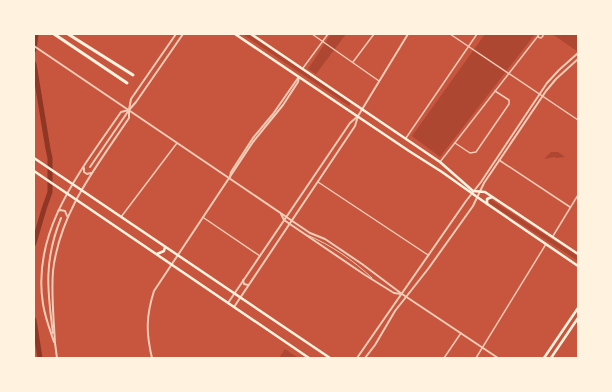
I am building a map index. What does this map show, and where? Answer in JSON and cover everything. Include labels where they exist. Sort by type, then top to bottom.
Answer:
[{"type":"highway","points":[[54,34],[127,83]]},
{"type":"highway","points":[[68,34],[133,76]]},
{"type":"main road","points":[[235,34],[472,192],[485,192],[578,254]]},
{"type":"main road","points":[[251,34],[440,162],[477,198],[578,266]]},
{"type":"main road","points":[[34,158],[330,358]]},
{"type":"main road","points":[[34,171],[309,358]]},
{"type":"main road","points":[[487,204],[487,199],[493,197]]},
{"type":"main road","points":[[157,254],[164,251],[165,247]]},
{"type":"main road","points":[[544,358],[578,308]]},
{"type":"main road","points":[[551,358],[578,318]]},
{"type":"street","points":[[55,344],[52,289],[53,272],[60,236],[67,217],[86,182],[129,118],[129,110],[132,100],[176,34]]},
{"type":"street","points":[[90,167],[183,34]]},
{"type":"street","points":[[312,34],[379,81]]},
{"type":"street","points":[[303,69],[328,34]]},
{"type":"street","points":[[353,62],[374,34]]},
{"type":"street","points":[[234,307],[355,126],[362,109],[408,34]]},
{"type":"street","points":[[450,34],[578,120]]},
{"type":"street","points":[[406,138],[477,34]]},
{"type":"street","points":[[440,162],[538,35],[542,38],[543,34]]},
{"type":"street","points":[[34,46],[280,213],[290,222],[372,279],[394,293],[402,294]]},
{"type":"street","points":[[357,358],[472,192],[481,182],[539,94],[554,74],[578,53]]},
{"type":"street","points":[[365,358],[375,345],[395,311],[428,269],[473,206],[484,183],[543,96],[556,79],[578,59]]},
{"type":"street","points":[[152,358],[146,330],[154,291],[229,178],[231,172],[247,147],[299,77]]},
{"type":"street","points":[[455,143],[470,153],[476,152],[509,104],[509,100],[495,91]]},
{"type":"street","points":[[55,344],[43,304],[41,276],[47,241],[63,200],[77,176],[120,112],[129,110]]},
{"type":"street","points":[[228,302],[350,123],[358,116]]},
{"type":"street","points":[[121,217],[177,143]]},
{"type":"street","points":[[499,160],[570,207]]},
{"type":"street","points":[[84,167],[84,172],[87,174],[93,172]]},
{"type":"street","points":[[318,182],[428,255]]},
{"type":"street","points":[[552,237],[578,195]]},
{"type":"street","points":[[58,211],[65,211],[67,217]]},
{"type":"street","points":[[203,217],[260,256]]},
{"type":"street","points":[[57,358],[48,298],[47,280],[53,236],[61,218]]},
{"type":"street","points":[[290,222],[325,239],[402,294],[498,358]]},
{"type":"street","points":[[476,358],[546,244]]},
{"type":"street","points":[[243,280],[244,284],[248,285]]},
{"type":"street","points":[[380,284],[383,280]]},
{"type":"street","points":[[444,358],[460,333]]},
{"type":"shaded area","points":[[242,34],[248,34],[351,103],[349,106]]},
{"type":"shaded area","points":[[331,34],[346,34],[316,74],[308,69]]},
{"type":"shaded area","points":[[485,34],[535,34],[440,157],[412,136]]},
{"type":"shaded area","points":[[552,34],[578,34],[578,51],[577,51]]},
{"type":"shaded area","points":[[551,152],[558,152],[565,157],[544,159]]},
{"type":"shaded area","points":[[489,199],[578,256],[578,261],[489,203]]},
{"type":"shaded area","points":[[285,349],[298,358],[279,358]]},
{"type":"waterway","points":[[34,50],[36,34]]},
{"type":"waterway","points":[[34,64],[50,158],[50,192],[34,243]]},
{"type":"waterway","points":[[34,320],[40,358]]}]
